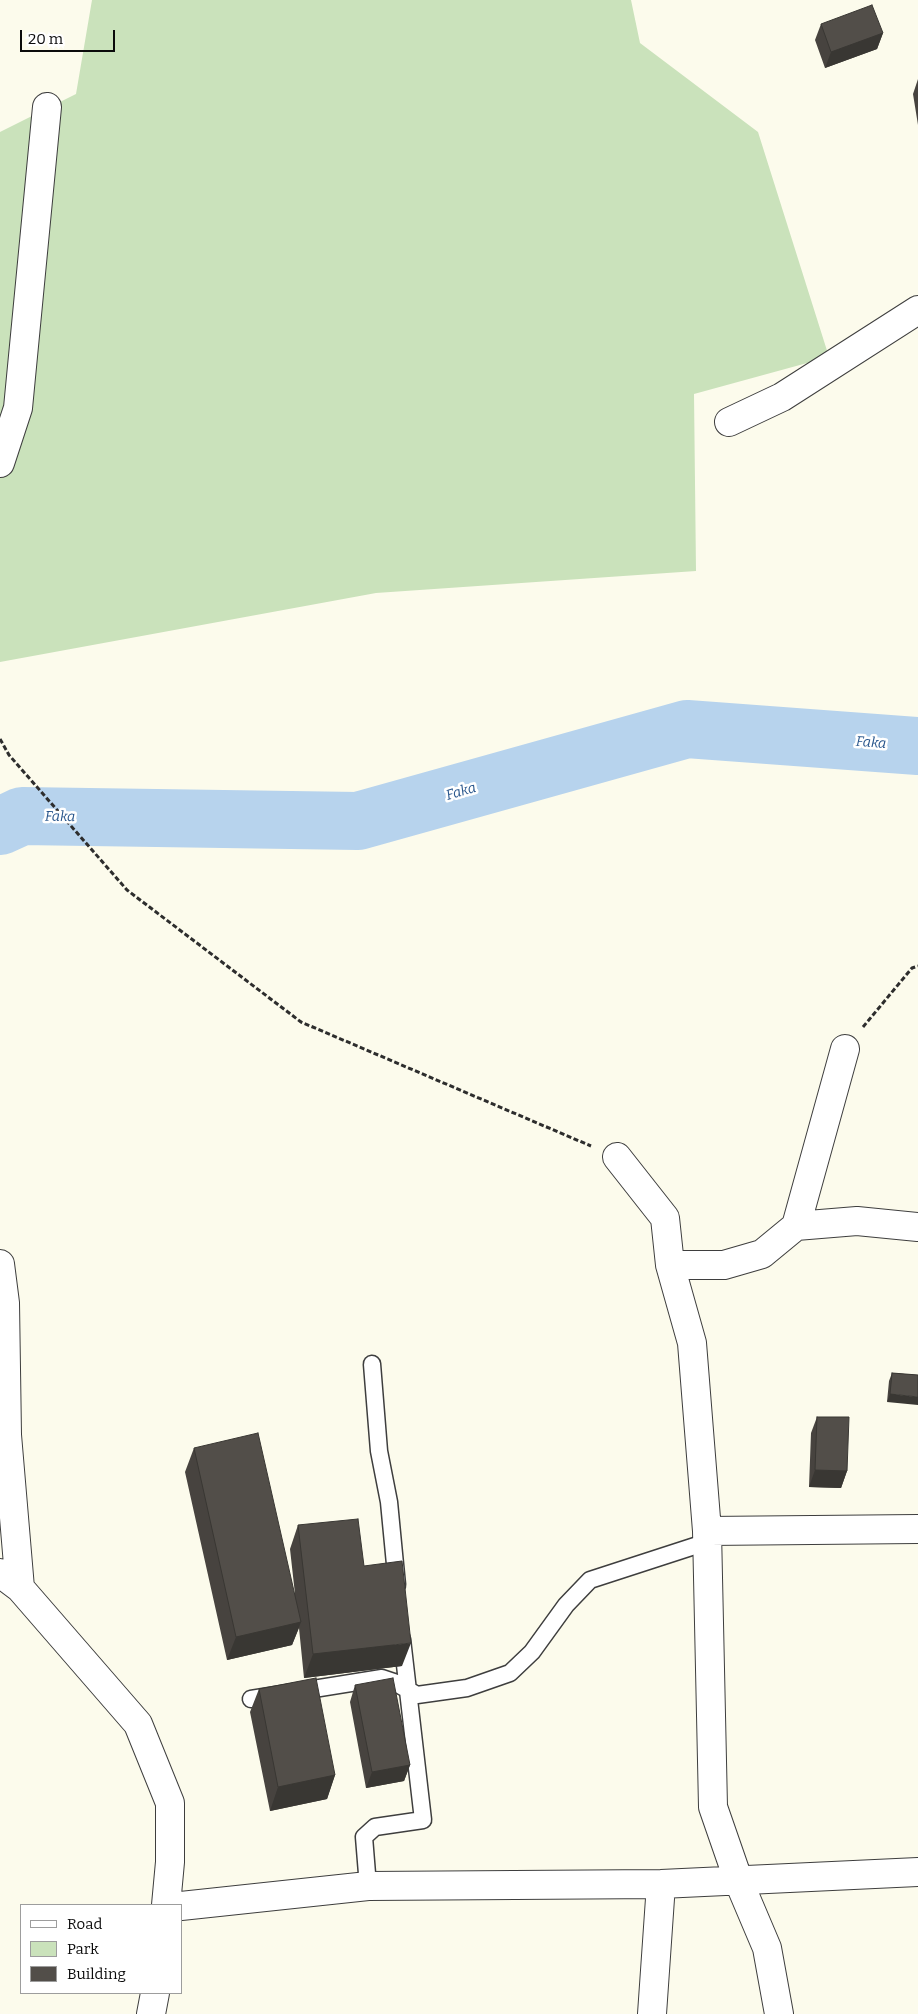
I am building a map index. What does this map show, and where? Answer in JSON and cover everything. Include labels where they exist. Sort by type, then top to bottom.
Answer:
[{"type":"street","points":[[0,463],[18,408],[48,107]]},
{"type":"street","points":[[729,422],[782,397],[918,310]]},
{"type":"street","points":[[796,1226],[845,1049]]},
{"type":"street","points":[[617,1157],[665,1218],[670,1264],[692,1343],[707,1536],[713,1807],[739,1882],[767,1948],[779,2014]]},
{"type":"street","points":[[670,1264],[724,1265],[762,1254],[796,1226],[857,1221],[918,1227]]},
{"type":"street","points":[[0,1264],[4,1303],[10,1580],[138,1724],[170,1803],[170,1862],[166,1904]]},
{"type":"street","points":[[707,1536],[918,1529]]},
{"type":"street","points":[[182,1906],[368,1886],[739,1882],[918,1872]]},
{"type":"street","points":[[652,2014],[660,1884]]},
{"type":"street","points":[[151,2014],[155,1994]]},
{"type":"lane","points":[[372,1364],[378,1451],[388,1502],[398,1601]]},
{"type":"lane","points":[[251,1699],[382,1678],[417,1695],[467,1688],[510,1673],[532,1652],[566,1604],[590,1580],[707,1536]]},
{"type":"lane","points":[[368,1886],[364,1837],[376,1827],[424,1820],[400,1620]]},
{"type":"path","points":[[0,739],[9,755],[127,890],[301,1022],[617,1157]]},
{"type":"path","points":[[845,1049],[912,968],[918,966]]},
{"type":"green space","points":[[92,0],[631,0],[640,43],[758,132],[829,357],[694,394],[696,571],[376,593],[0,662],[0,132],[76,94]]},
{"type":"building","points":[[872,5],[883,33],[831,52],[821,24]]},
{"type":"building","points":[[892,1373],[918,1375],[918,1397],[890,1394]]},
{"type":"building","points":[[817,1417],[849,1417],[847,1471],[815,1470]]},
{"type":"building","points":[[258,1433],[301,1622],[236,1637],[194,1448]]},
{"type":"building","points":[[358,1519],[364,1566],[402,1561],[411,1643],[313,1654],[298,1525]]},
{"type":"building","points":[[316,1678],[335,1775],[278,1787],[259,1689]]},
{"type":"building","points":[[393,1678],[410,1765],[372,1772],[355,1685]]},
{"type":"waterway","name":"Faka","points":[[0,826],[22,816],[358,821],[687,729],[918,746]]}]
